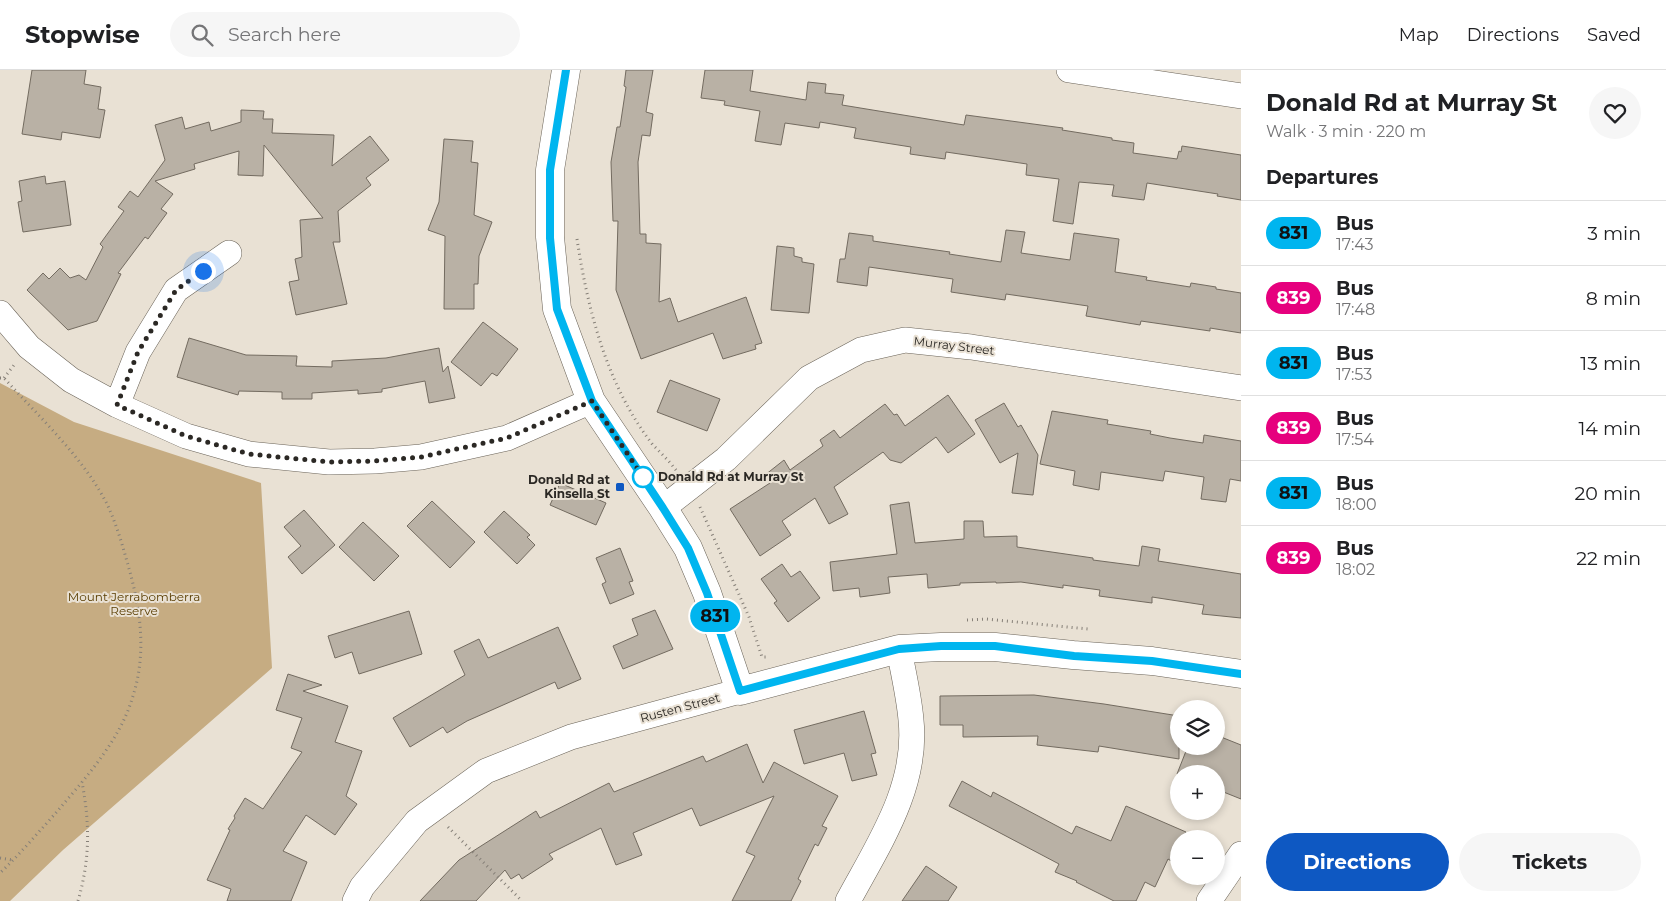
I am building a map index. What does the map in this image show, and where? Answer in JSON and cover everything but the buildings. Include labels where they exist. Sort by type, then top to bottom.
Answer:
[{"type":"street","points":[[566,70],[550,170],[550,238],[557,309],[592,401],[688,548],[707,593],[740,691]]},
{"type":"street","points":[[1069,70],[1148,76],[1241,96]]},
{"type":"street","points":[[117,405],[138,352],[176,290],[229,253]]},
{"type":"street","points":[[0,313],[29,347],[71,380],[117,405],[186,436],[249,454],[329,462],[421,457],[507,438],[592,401]]},
{"type":"street","name":"Murray Street","points":[[663,508],[726,459],[808,378],[861,350],[904,340],[971,347],[1241,388]]},
{"type":"street","name":"Rusten Street","points":[[355,901],[362,887],[417,822],[486,771],[571,737],[899,649],[941,646],[995,646],[1074,656],[1152,661],[1241,674]]},
{"type":"street","points":[[848,901],[889,826],[902,796],[908,768],[912,746],[911,721],[899,649]]},
{"type":"street","points":[[1209,901],[1241,854]]},
{"type":"path","points":[[576,233],[593,320],[611,373],[631,410],[653,444],[676,469],[702,510],[749,618],[762,656],[774,659]]},
{"type":"path","points":[[0,378],[4,378],[68,448],[106,504],[120,537],[138,600],[141,623],[138,676],[132,700],[123,723],[82,782],[0,874]]},
{"type":"path","points":[[960,620],[986,619],[1097,630]]},
{"type":"path","points":[[78,901],[84,880],[88,850],[86,803],[82,782]]},
{"type":"path","points":[[432,811],[522,901]]},
{"type":"path","points":[[0,858],[14,860]]},
{"type":"green space","name":"Mount Jerrabomberra Reserve","points":[[0,383],[74,422],[261,483],[272,668],[63,850],[10,901],[0,901]]},
{"type":"bus line","name":"831","points":[[566,70],[550,170],[550,238],[557,309],[592,401],[688,548],[707,593],[740,691],[899,649],[941,646],[995,646],[1074,656],[1152,661],[1241,674]]},
{"type":"place","name":"Donald Rd at Murray St","points":[[643,477]]},
{"type":"place","name":"Donald Rd at Kinsella St","points":[[620,487]]},
{"type":"route","points":[[203,271],[176,290],[138,352],[117,405],[186,436],[249,454],[329,462],[421,457],[507,438],[592,401],[643,477]]}]
